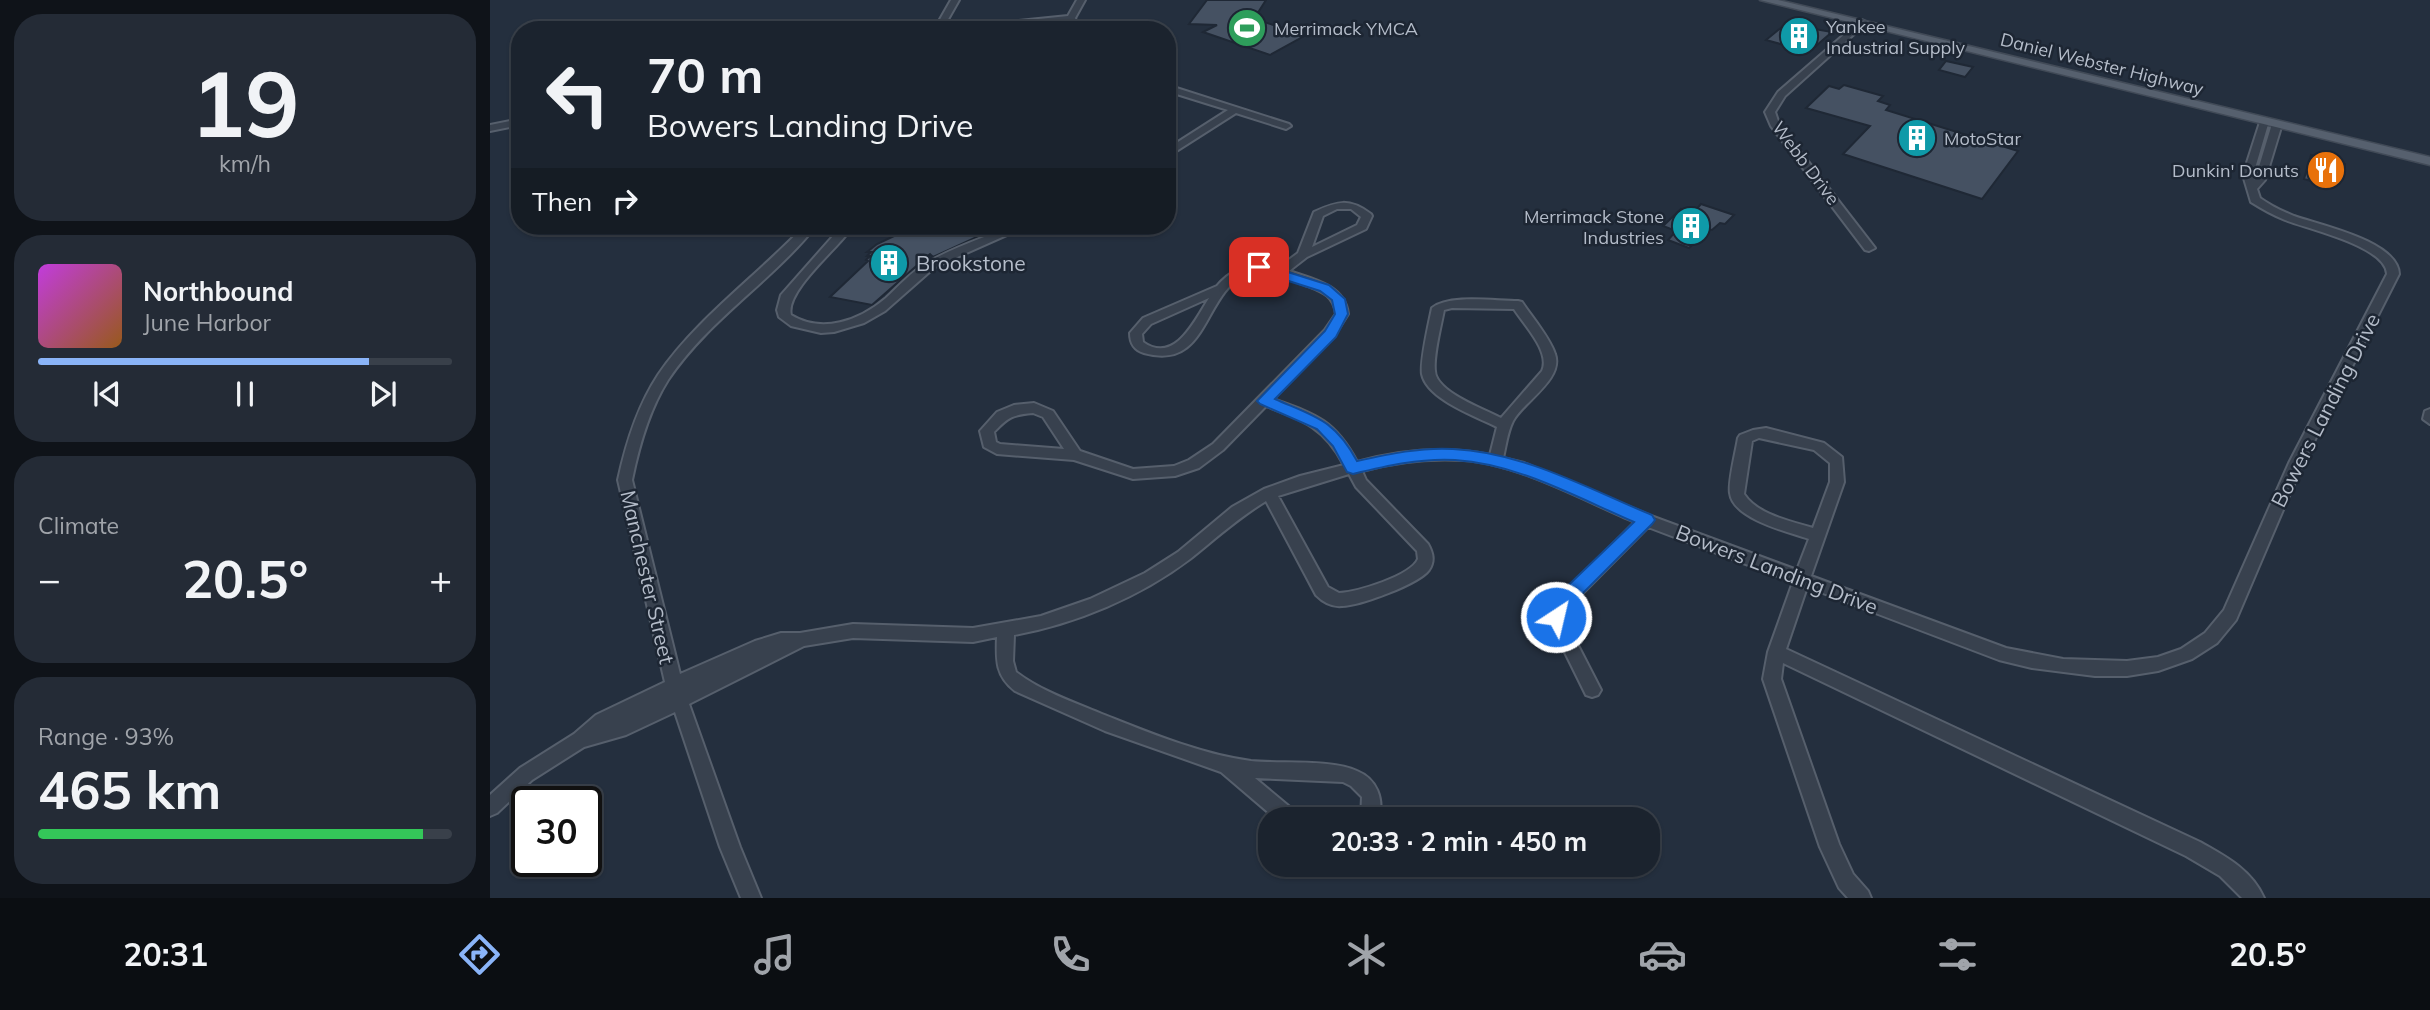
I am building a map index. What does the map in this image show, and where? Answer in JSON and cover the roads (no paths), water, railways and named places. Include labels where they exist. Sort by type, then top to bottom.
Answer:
[{"type":"main road","name":"Daniel Webster Highway","points":[[1765,0],[2430,161]]},
{"type":"street","points":[[943,21],[955,0]]},
{"type":"street","points":[[1071,18],[1081,0]]},
{"type":"street","points":[[1043,21],[1071,18]]},
{"type":"street","name":"Webb Drive","points":[[1861,23],[1782,94],[1770,113],[1774,124],[1869,248]]},
{"type":"street","points":[[1176,91],[1286,126]]},
{"type":"street","points":[[1176,148],[1235,110]]},
{"type":"street","name":"Bowers Landing Drive","points":[[490,807],[526,774],[580,740],[605,736],[677,692],[783,652],[800,640],[853,631],[959,635],[1006,630],[1060,617],[1133,587],[1175,561],[1237,510],[1269,493],[1305,480],[1394,458],[1427,455],[1454,454],[1496,460],[1530,471],[1646,520],[2005,655],[2063,667],[2102,671],[2164,661],[2184,654],[2217,633],[2231,613],[2284,487],[2391,280],[2393,269],[2390,261],[2366,246],[2272,212],[2255,200],[2252,188],[2260,180],[2270,123]]},
{"type":"street","points":[[490,128],[511,124]]},
{"type":"street","points":[[1280,272],[1303,255],[1362,227],[1367,216],[1353,206],[1325,209],[1316,219],[1303,255]]},
{"type":"street","name":"Manchester Street","points":[[751,898],[730,847],[677,692],[625,480],[629,458],[658,387],[670,368],[694,340],[801,235]]},
{"type":"street","points":[[840,235],[783,303],[785,317],[799,326],[831,328],[860,320],[882,307],[926,268],[1001,235]]},
{"type":"street","points":[[1076,455],[1048,414],[1039,409],[1021,408],[1008,412],[997,418],[987,431],[989,444],[1003,451],[1076,455],[1133,474],[1175,471],[1194,464],[1211,453],[1331,333],[1342,314],[1338,299],[1332,293],[1280,272],[1252,267],[1238,272],[1217,290],[1147,321],[1136,333],[1138,344],[1144,349],[1161,352],[1182,346],[1194,334],[1217,290]]},
{"type":"street","points":[[1496,460],[1504,425],[1548,374],[1551,367],[1549,353],[1518,305],[1451,304],[1438,308],[1428,372],[1433,385],[1447,396],[1504,425]]},
{"type":"street","points":[[1265,401],[1322,426],[1340,443],[1364,487],[1423,548],[1425,564],[1416,573],[1351,598],[1332,598],[1322,591],[1269,493]]},
{"type":"street","points":[[1818,536],[1749,511],[1739,501],[1737,494],[1742,445],[1750,435],[1766,433],[1819,446],[1837,461],[1838,482],[1776,652],[1772,679],[1830,847],[1846,881],[1861,898]]},
{"type":"street","points":[[1592,690],[1559,624],[1557,609],[1646,520]]},
{"type":"street","points":[[1006,630],[1004,659],[1007,672],[1011,680],[1020,687],[1118,728],[1226,765],[1355,777],[1366,786],[1374,807]]},
{"type":"street","points":[[1776,652],[2193,849],[2228,869],[2241,880],[2254,898]]},
{"type":"street","points":[[1226,765],[1276,807]]},
{"type":"place","name":"Merrimack YMCA","points":[[1247,28]]},
{"type":"place","name":"Yankee Industrial Supply","points":[[1799,36]]},
{"type":"place","name":"MotoStar","points":[[1917,138]]},
{"type":"place","name":"Dunkin' Donuts","points":[[2326,170]]},
{"type":"place","name":"Merrimack Stone Industries","points":[[1691,226]]},
{"type":"place","name":"Brookstone","points":[[889,263]]}]
